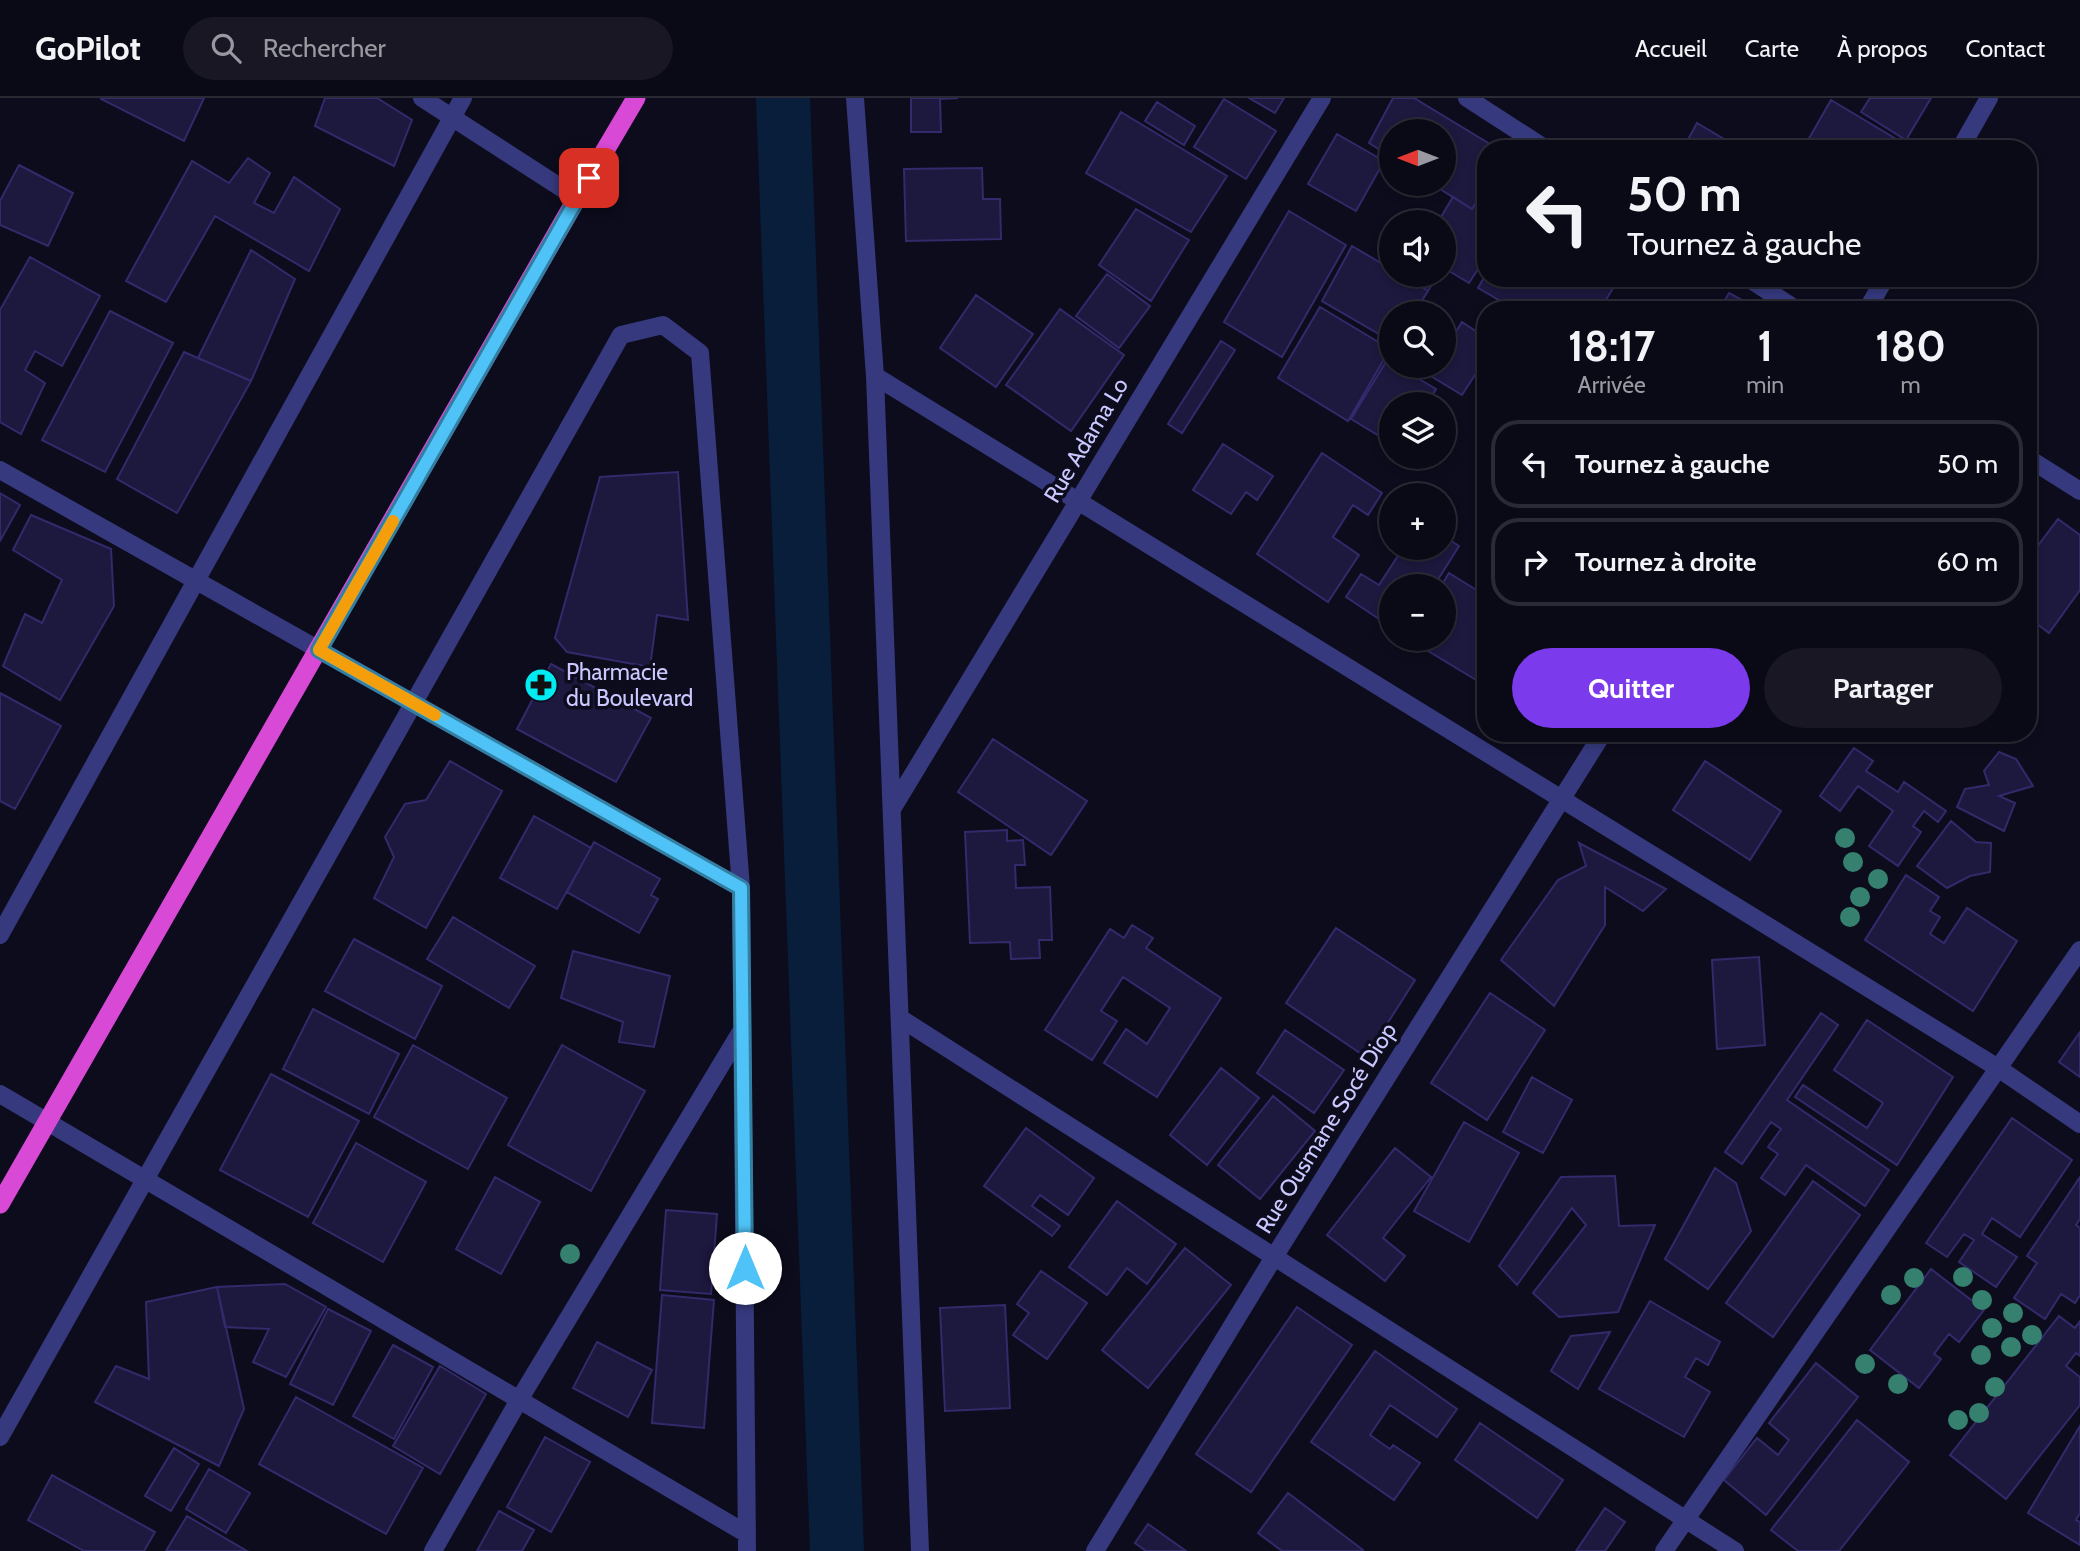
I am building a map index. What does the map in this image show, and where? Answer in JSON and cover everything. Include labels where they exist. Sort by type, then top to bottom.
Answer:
[{"type":"highway","points":[[0,1204],[636,98]]},
{"type":"street","points":[[422,98],[577,198]]},
{"type":"street","points":[[0,934],[463,98]]},
{"type":"street","points":[[855,98],[875,376],[920,1551]]},
{"type":"street","name":"Rue Adama Lo","points":[[892,809],[1322,98]]},
{"type":"street","points":[[1467,98],[1532,140]]},
{"type":"street","points":[[1965,140],[1989,98]]},
{"type":"street","points":[[1762,287],[1783,301]]},
{"type":"street","points":[[0,1437],[621,335],[663,325],[700,353],[741,888],[747,1543]]},
{"type":"street","points":[[875,376],[1998,1068],[2080,1124]]},
{"type":"street","points":[[2037,464],[2080,491]]},
{"type":"street","points":[[0,470],[741,888]]},
{"type":"street","name":"Rue Ousmane Socé Diop","points":[[1095,1551],[1274,1257],[1597,742]]},
{"type":"street","points":[[1664,1551],[2080,950]]},
{"type":"street","points":[[900,1018],[1735,1551]]},
{"type":"street","points":[[433,1551],[519,1401],[743,1029]]},
{"type":"street","points":[[0,1094],[519,1401],[747,1543]]},
{"type":"building","points":[[101,98],[204,98],[184,141],[101,99]]},
{"type":"building","points":[[325,98],[377,98],[412,120],[394,166],[315,126]]},
{"type":"building","points":[[911,98],[958,98],[940,99],[941,132],[911,132]]},
{"type":"building","points":[[1249,98],[1284,98],[1275,113]]},
{"type":"building","points":[[1393,98],[1414,98],[1449,119],[1382,119]]},
{"type":"building","points":[[1870,98],[1931,98],[1906,140],[1861,112]]},
{"type":"building","points":[[1224,99],[1276,131],[1246,179],[1194,147]]},
{"type":"building","points":[[1831,100],[1898,140],[1808,140]]},
{"type":"building","points":[[1157,102],[1195,126],[1184,145],[1145,121]]},
{"type":"building","points":[[1121,112],[1227,176],[1191,232],[1086,173]]},
{"type":"building","points":[[1456,123],[1483,140],[1477,140],[1477,201],[1472,209],[1451,196],[1456,196]]},
{"type":"building","points":[[1697,123],[1726,140],[1688,140]]},
{"type":"building","points":[[1379,124],[1379,149],[1369,143]]},
{"type":"building","points":[[1337,134],[1379,158],[1379,170],[1356,211],[1308,184]]},
{"type":"building","points":[[248,158],[270,173],[254,203],[274,213],[294,177],[340,209],[309,271],[215,216],[166,302],[126,281],[192,161],[229,183]]},
{"type":"building","points":[[19,165],[73,193],[48,246],[0,225],[0,201]]},
{"type":"building","points":[[982,168],[983,199],[1000,199],[1001,239],[906,241],[904,169]]},
{"type":"building","points":[[1453,197],[1472,209],[1477,201],[1477,271],[1469,283],[1456,275],[1456,210],[1445,210]]},
{"type":"building","points":[[1136,209],[1189,240],[1151,301],[1099,265]]},
{"type":"building","points":[[1289,211],[1346,245],[1282,357],[1224,322]]},
{"type":"building","points":[[1352,246],[1379,262],[1379,287],[1421,287],[1428,291],[1422,301],[1379,301],[1379,334],[1322,301]]},
{"type":"building","points":[[251,250],[295,279],[251,381],[198,358]]},
{"type":"building","points":[[30,257],[100,296],[62,366],[35,351],[25,370],[45,383],[21,434],[0,422],[0,310]]},
{"type":"building","points":[[1107,274],[1150,306],[1119,348],[1076,316]]},
{"type":"building","points":[[1614,287],[1605,301],[1500,301],[1478,288]]},
{"type":"building","points":[[1729,293],[1744,301],[1724,301]]},
{"type":"building","points":[[976,295],[1033,334],[996,387],[940,348]]},
{"type":"building","points":[[1320,307],[1379,342],[1379,368],[1348,421],[1278,378]]},
{"type":"building","points":[[1060,309],[1124,355],[1071,431],[1006,385]]},
{"type":"building","points":[[110,311],[173,343],[105,472],[42,440]]},
{"type":"building","points":[[1462,322],[1477,332],[1477,372],[1462,395],[1434,378],[1456,378],[1456,332]]},
{"type":"building","points":[[1221,341],[1235,350],[1182,433],[1168,424]]},
{"type":"building","points":[[184,352],[251,381],[177,513],[117,479]]},
{"type":"building","points":[[1379,373],[1379,378],[1417,378],[1436,389],[1434,392],[1379,392],[1379,436],[1351,419]]},
{"type":"building","points":[[1223,444],[1273,476],[1257,500],[1246,492],[1231,514],[1193,490]]},
{"type":"building","points":[[1322,453],[1379,491],[1379,498],[1368,515],[1353,505],[1333,537],[1359,555],[1328,602],[1257,554]]},
{"type":"building","points":[[678,472],[688,620],[657,615],[650,667],[567,652],[555,638],[600,477]]},
{"type":"building","points":[[0,493],[20,505],[0,541]]},
{"type":"building","points":[[31,515],[111,549],[114,606],[60,700],[3,666],[25,614],[42,623],[62,580],[13,550]]},
{"type":"building","points":[[2058,519],[2080,535],[2080,590],[2049,633],[2037,624],[2037,547]]},
{"type":"building","points":[[1395,560],[1450,560],[1442,574],[1386,574]]},
{"type":"building","points":[[1361,574],[1379,585],[1379,619],[1346,597]]},
{"type":"building","points":[[1456,577],[1477,590],[1477,681],[1428,651],[1456,651]]},
{"type":"building","points":[[551,664],[651,718],[616,782],[517,729]]},
{"type":"building","points":[[0,693],[61,726],[15,809],[0,801]]},
{"type":"building","points":[[993,739],[1087,801],[1051,855],[958,792]]},
{"type":"building","points":[[1854,748],[1873,761],[1866,771],[1898,792],[1904,782],[1946,811],[1938,822],[1924,811],[1913,826],[1921,832],[1898,866],[1869,846],[1893,811],[1858,786],[1840,811],[1820,796]]},
{"type":"building","points":[[1999,752],[2016,759],[2033,786],[1999,796],[2015,803],[2004,831],[1957,807],[1965,789],[1989,785],[1984,771]]},
{"type":"building","points":[[450,761],[502,791],[426,928],[374,898],[394,857],[385,837],[405,804],[426,800]]},
{"type":"building","points":[[1705,761],[1781,811],[1750,860],[1673,810]]},
{"type":"building","points":[[534,816],[591,848],[557,909],[500,878]]},
{"type":"building","points":[[1951,821],[1976,842],[1991,843],[1990,872],[1970,876],[1947,888],[1917,866]]},
{"type":"building","points":[[1007,830],[1007,841],[1023,840],[1025,865],[1015,865],[1016,888],[1050,887],[1052,940],[1039,940],[1040,958],[1011,959],[1010,942],[970,943],[965,832]]},
{"type":"building","points":[[594,842],[660,879],[651,895],[658,899],[639,933],[567,892]]},
{"type":"building","points":[[1579,843],[1666,889],[1643,911],[1605,887],[1605,925],[1554,1006],[1501,960],[1558,880],[1586,866]]},
{"type":"building","points":[[1906,875],[1939,897],[1930,911],[1940,917],[1930,934],[1944,943],[1967,908],[2017,941],[1973,1011],[1865,940]]},
{"type":"building","points":[[453,917],[535,966],[509,1008],[427,959]]},
{"type":"building","points":[[1132,925],[1153,938],[1146,948],[1221,998],[1157,1097],[1104,1063],[1126,1029],[1147,1044],[1170,1008],[1123,977],[1101,1011],[1117,1021],[1092,1060],[1045,1030],[1110,929],[1124,938]]},
{"type":"building","points":[[1336,928],[1415,980],[1366,1057],[1286,1003]]},
{"type":"building","points":[[354,939],[442,986],[415,1039],[325,991]]},
{"type":"building","points":[[573,951],[670,976],[654,1047],[619,1042],[623,1022],[561,998]]},
{"type":"building","points":[[1759,957],[1765,1045],[1717,1049],[1712,960]]},
{"type":"building","points":[[1490,993],[1545,1030],[1487,1120],[1431,1083]]},
{"type":"building","points":[[313,1009],[399,1054],[369,1114],[283,1069]]},
{"type":"building","points":[[1821,1013],[1838,1025],[1787,1100],[1889,1170],[1865,1206],[1806,1165],[1785,1195],[1761,1178],[1778,1154],[1768,1147],[1781,1129],[1771,1122],[1742,1164],[1725,1152]]},
{"type":"building","points":[[1867,1020],[1953,1077],[1897,1165],[1795,1097],[1803,1085],[1867,1128],[1883,1103],[1834,1070]]},
{"type":"building","points":[[1285,1030],[1344,1070],[1314,1113],[1257,1073]]},
{"type":"building","points":[[2080,1032],[2080,1077],[2059,1062]]},
{"type":"building","points":[[413,1045],[507,1098],[468,1169],[374,1117]]},
{"type":"building","points":[[562,1045],[645,1091],[591,1191],[508,1145]]},
{"type":"building","points":[[1221,1068],[1259,1098],[1207,1165],[1170,1135]]},
{"type":"building","points":[[271,1074],[359,1121],[308,1217],[220,1170]]},
{"type":"building","points":[[1532,1077],[1572,1100],[1543,1153],[1503,1132]]},
{"type":"building","points":[[1273,1096],[1315,1131],[1260,1199],[1218,1165]]},
{"type":"building","points":[[2012,1118],[2072,1160],[2020,1237],[1992,1218],[1982,1234],[2017,1257],[1996,1287],[1959,1262],[1974,1240],[1964,1234],[1947,1257],[1926,1243]]},
{"type":"building","points":[[1464,1122],[1519,1153],[1469,1242],[1414,1211]]},
{"type":"building","points":[[1026,1128],[1094,1178],[1068,1215],[1040,1195],[1032,1206],[1060,1226],[1052,1236],[984,1186]]},
{"type":"building","points":[[356,1143],[426,1182],[383,1262],[313,1223]]},
{"type":"building","points":[[1395,1148],[1431,1177],[1383,1238],[1405,1256],[1385,1281],[1327,1235]]},
{"type":"building","points":[[1715,1168],[1736,1183],[1751,1231],[1708,1289],[1665,1259]]},
{"type":"building","points":[[1615,1176],[1619,1226],[1655,1225],[1618,1312],[1559,1317],[1533,1293],[1586,1225],[1572,1208],[1517,1285],[1499,1266],[1561,1177]]},
{"type":"building","points":[[495,1177],[540,1202],[501,1274],[456,1249]]},
{"type":"building","points":[[2080,1177],[2080,1219],[2076,1225],[2080,1228],[2080,1295],[2075,1303],[2061,1294],[2045,1319],[2014,1298],[2037,1263],[2027,1256]]},
{"type":"building","points":[[1813,1181],[1860,1215],[1773,1337],[1726,1303]]},
{"type":"building","points":[[1117,1201],[1176,1244],[1147,1284],[1127,1268],[1107,1295],[1069,1267]]},
{"type":"building","points":[[666,1210],[717,1214],[711,1294],[660,1290]]},
{"type":"building","points":[[1185,1248],[1231,1285],[1148,1388],[1102,1350]]},
{"type":"building","points":[[1931,1269],[1984,1310],[1959,1342],[1949,1334],[1934,1354],[1941,1359],[1919,1388],[1870,1350]]},
{"type":"building","points":[[1041,1271],[1087,1303],[1047,1359],[1013,1335],[1029,1313],[1017,1304]]},
{"type":"building","points":[[285,1284],[326,1307],[286,1377],[253,1362],[269,1329],[225,1327],[217,1287]]},
{"type":"building","points":[[217,1287],[244,1409],[219,1466],[95,1402],[116,1366],[149,1379],[146,1302]]},
{"type":"building","points":[[662,1295],[714,1300],[704,1428],[652,1423]]},
{"type":"building","points":[[1650,1301],[1720,1342],[1708,1365],[1696,1358],[1685,1377],[1710,1392],[1684,1437],[1599,1389]]},
{"type":"building","points":[[1005,1305],[1010,1408],[945,1411],[940,1308]]},
{"type":"building","points":[[1297,1307],[1352,1345],[1251,1492],[1196,1454]]},
{"type":"building","points":[[328,1309],[371,1331],[333,1405],[290,1384]]},
{"type":"building","points":[[2059,1316],[2075,1328],[2080,1321],[2080,1356],[2076,1353],[2066,1366],[2080,1377],[2080,1405],[2006,1499],[1950,1455]]},
{"type":"building","points":[[1610,1332],[1578,1389],[1551,1371],[1571,1336]]},
{"type":"building","points":[[597,1342],[652,1370],[628,1417],[573,1388]]},
{"type":"building","points":[[393,1345],[433,1367],[394,1439],[353,1416]]},
{"type":"building","points":[[1375,1351],[1457,1409],[1437,1437],[1390,1405],[1370,1435],[1390,1449],[1393,1445],[1420,1463],[1394,1500],[1311,1442]]},
{"type":"building","points":[[1816,1363],[1858,1397],[1766,1515],[1724,1480],[1757,1438],[1778,1455],[1789,1440],[1769,1423]]},
{"type":"building","points":[[440,1366],[486,1394],[440,1474],[393,1446]]},
{"type":"building","points":[[296,1397],[423,1468],[386,1534],[259,1464]]},
{"type":"building","points":[[1857,1420],[1909,1462],[1839,1551],[1798,1551],[1771,1530]]},
{"type":"building","points":[[1480,1423],[1563,1480],[1537,1518],[1455,1460]]},
{"type":"building","points":[[2080,1426],[2080,1513],[2076,1520],[2080,1522],[2080,1545],[2028,1513]]},
{"type":"building","points":[[545,1437],[590,1462],[551,1532],[507,1507]]},
{"type":"building","points":[[174,1448],[199,1464],[171,1511],[145,1496]]},
{"type":"building","points":[[209,1469],[250,1493],[226,1533],[186,1509]]},
{"type":"building","points":[[52,1475],[155,1532],[144,1551],[84,1551],[28,1520]]},
{"type":"building","points":[[1288,1493],[1363,1550],[1282,1551],[1258,1533]]},
{"type":"building","points":[[1605,1508],[1625,1522],[1605,1551],[1576,1551]]},
{"type":"building","points":[[499,1511],[534,1530],[522,1551],[477,1551]]},
{"type":"building","points":[[187,1516],[247,1551],[166,1551]]},
{"type":"building","points":[[1148,1524],[1186,1551],[1146,1551],[1135,1543]]},
{"type":"waterway","points":[[783,98],[837,1551]]},
{"type":"slow traffic","points":[[393,521],[319,650],[435,715]]},
{"type":"place","name":"Pharmacie du Boulevard","points":[[541,685]]},
{"type":"route","points":[[589,178],[319,650],[741,888],[745,1268]]}]
